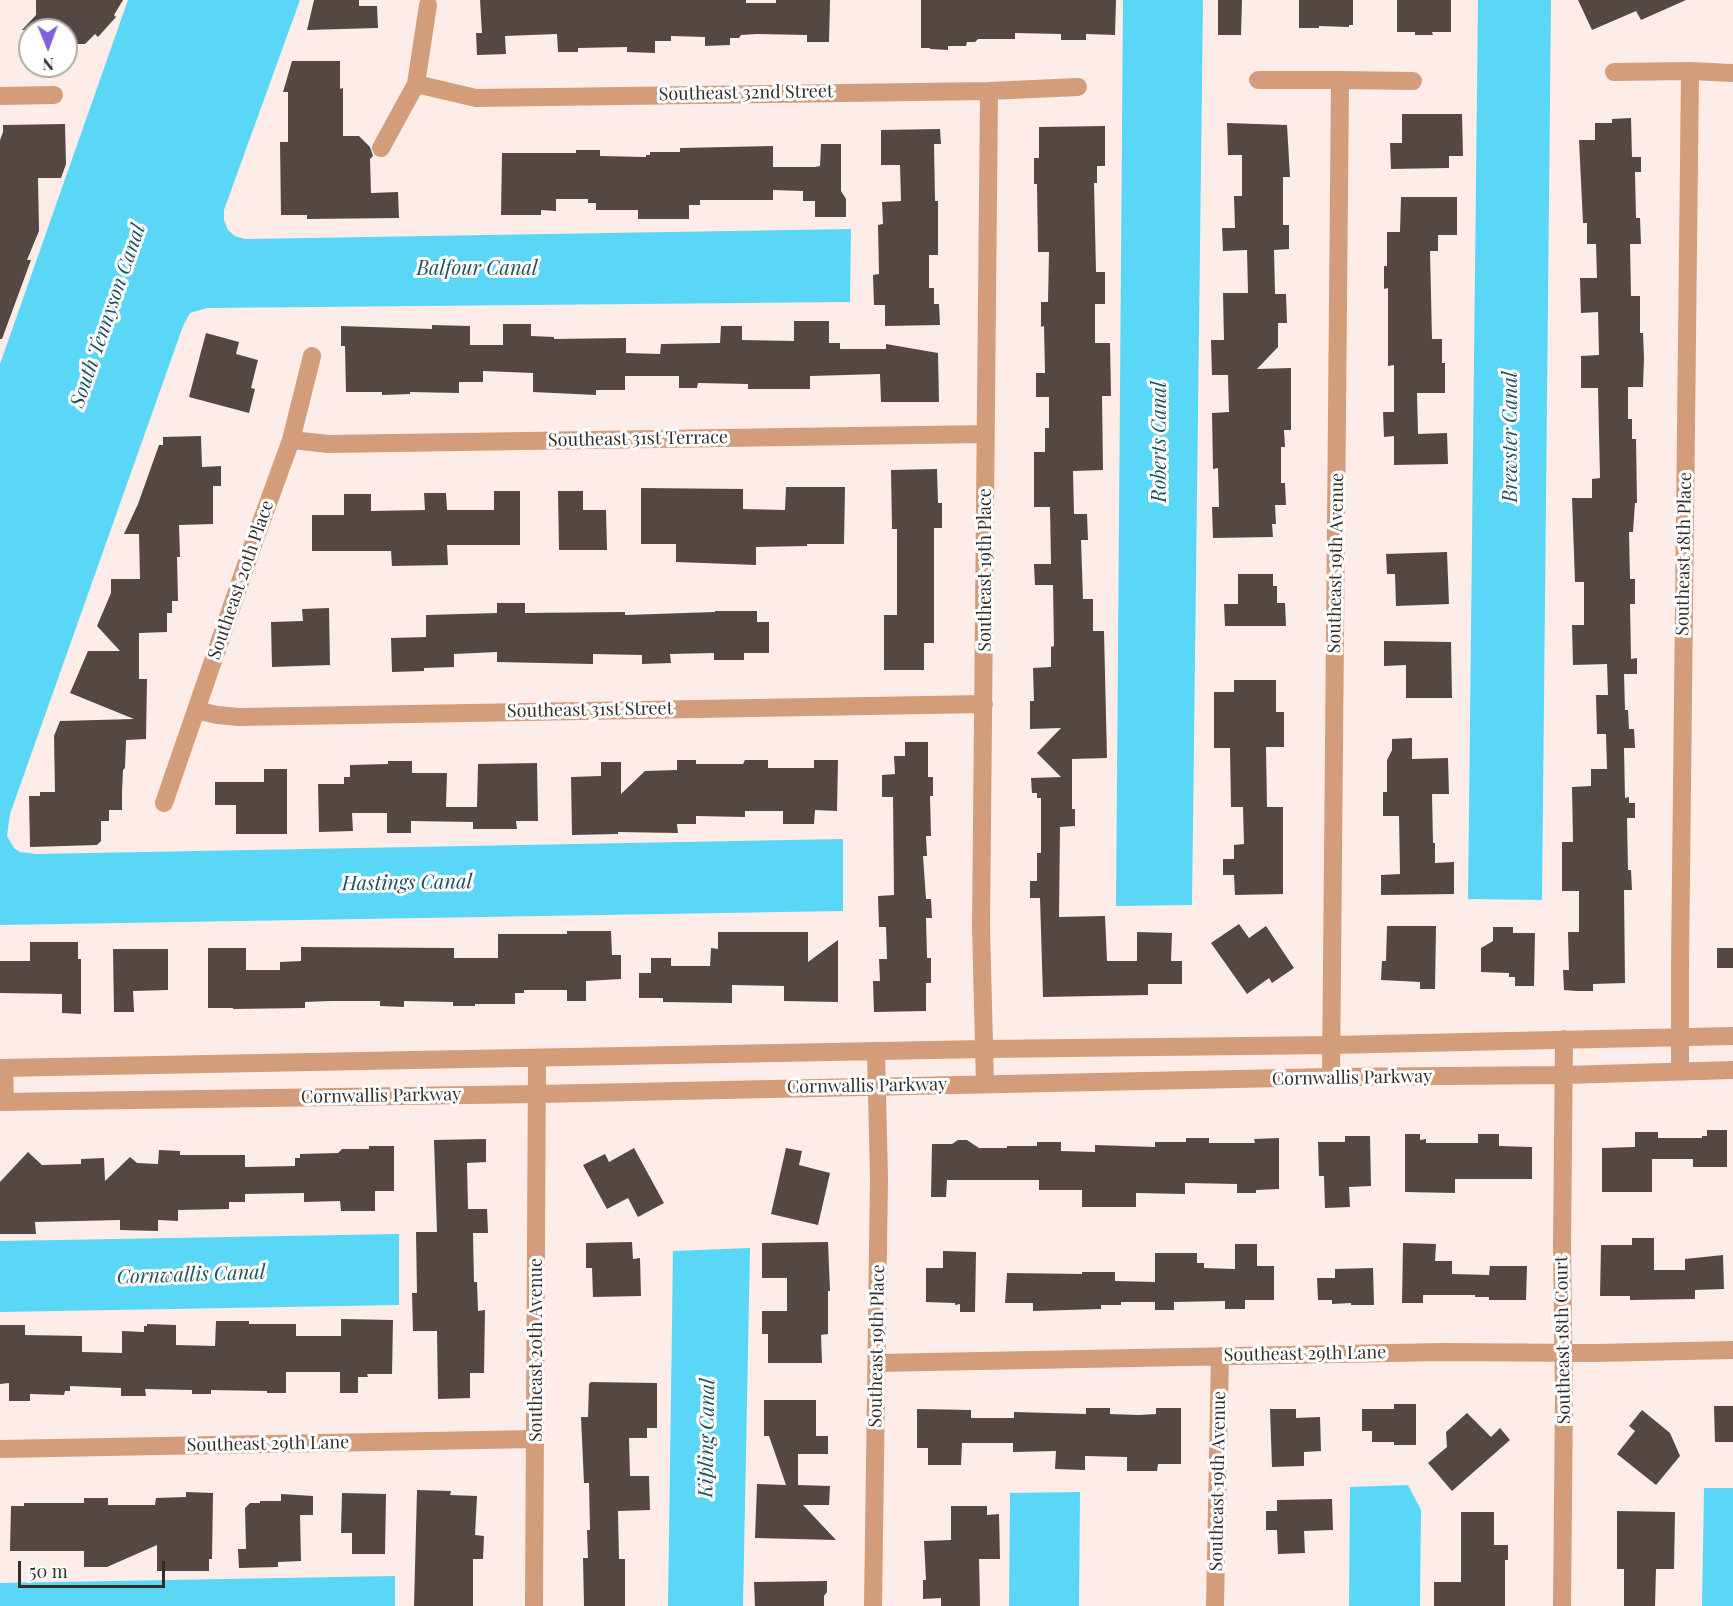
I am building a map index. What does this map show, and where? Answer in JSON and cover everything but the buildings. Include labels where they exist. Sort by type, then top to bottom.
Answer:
[{"type":"street","points":[[381,148],[416,84],[428,5]]},
{"type":"street","name":"Southeast 18th Place","points":[[1680,1070],[1690,71]]},
{"type":"street","points":[[1614,72],[1733,73]]},
{"type":"street","points":[[1258,80],[1413,81]]},
{"type":"street","name":"Southeast 19th Avenue","points":[[1331,1077],[1340,80]]},
{"type":"street","name":"Southeast 32nd Street","points":[[416,84],[477,98],[989,91],[1077,87]]},
{"type":"street","name":"Southeast 19th Place","points":[[985,1084],[981,927],[989,91]]},
{"type":"street","points":[[0,96],[54,95]]},
{"type":"street","name":"Southeast 20th Place","points":[[164,803],[291,440],[312,356]]},
{"type":"street","name":"Southeast 31st Terrace","points":[[291,440],[329,444],[986,434]]},
{"type":"street","name":"Southeast 31st Street","points":[[196,710],[239,717],[984,704]]},
{"type":"street","name":"Cornwallis Parkway","points":[[2,1068],[1733,1036]]},
{"type":"street","name":"Southeast 18th Court","points":[[1562,1606],[1564,1039]]},
{"type":"street","name":"Southeast 19th Place","points":[[873,1606],[877,1363],[878,1087],[876,1051]]},
{"type":"street","name":"Southeast 20th Avenue","points":[[534,1606],[537,1059]]},
{"type":"street","points":[[2,1068],[2,1102]]},
{"type":"street","name":"Cornwallis Parkway","points":[[2,1102],[538,1094],[1733,1070]]},
{"type":"street","name":"Southeast 29th Lane","points":[[877,1363],[1733,1350]]},
{"type":"street","name":"Southeast 19th Avenue","points":[[1215,1606],[1220,1356]]},
{"type":"street","name":"Southeast 29th Lane","points":[[0,1449],[536,1439]]},
{"type":"water","points":[[128,0],[300,0],[224,210],[224,220],[228,230],[235,236],[245,239],[851,229],[850,302],[207,308],[190,313],[183,326],[10,814],[7,836],[14,848],[20,852],[36,854],[843,839],[843,911],[0,925],[0,364]]},
{"type":"water","name":"Roberts Canal","points":[[1123,0],[1203,0],[1192,905],[1116,906]]},
{"type":"water","name":"Brewster Canal","points":[[1478,0],[1551,0],[1542,900],[1468,899]]},
{"type":"water","name":"Cornwallis Canal","points":[[399,1234],[399,1305],[0,1312],[0,1241]]},
{"type":"water","name":"Kipling Canal","points":[[750,1248],[743,1606],[668,1606],[673,1251]]},
{"type":"water","points":[[1408,1485],[1421,1510],[1420,1606],[1349,1606],[1350,1487]]},
{"type":"water","points":[[1704,1488],[1733,1488],[1733,1606],[1702,1606]]},
{"type":"water","points":[[1080,1492],[1079,1606],[1009,1606],[1010,1493]]},
{"type":"water","points":[[395,1576],[395,1606],[0,1606],[0,1583]]},
{"type":"water label","name":"Balfour Canal","points":[[477,269]]},
{"type":"water label","name":"South Tennyson Canal","points":[[108,316]]},
{"type":"water label","name":"Hastings Canal","points":[[407,883]]}]
